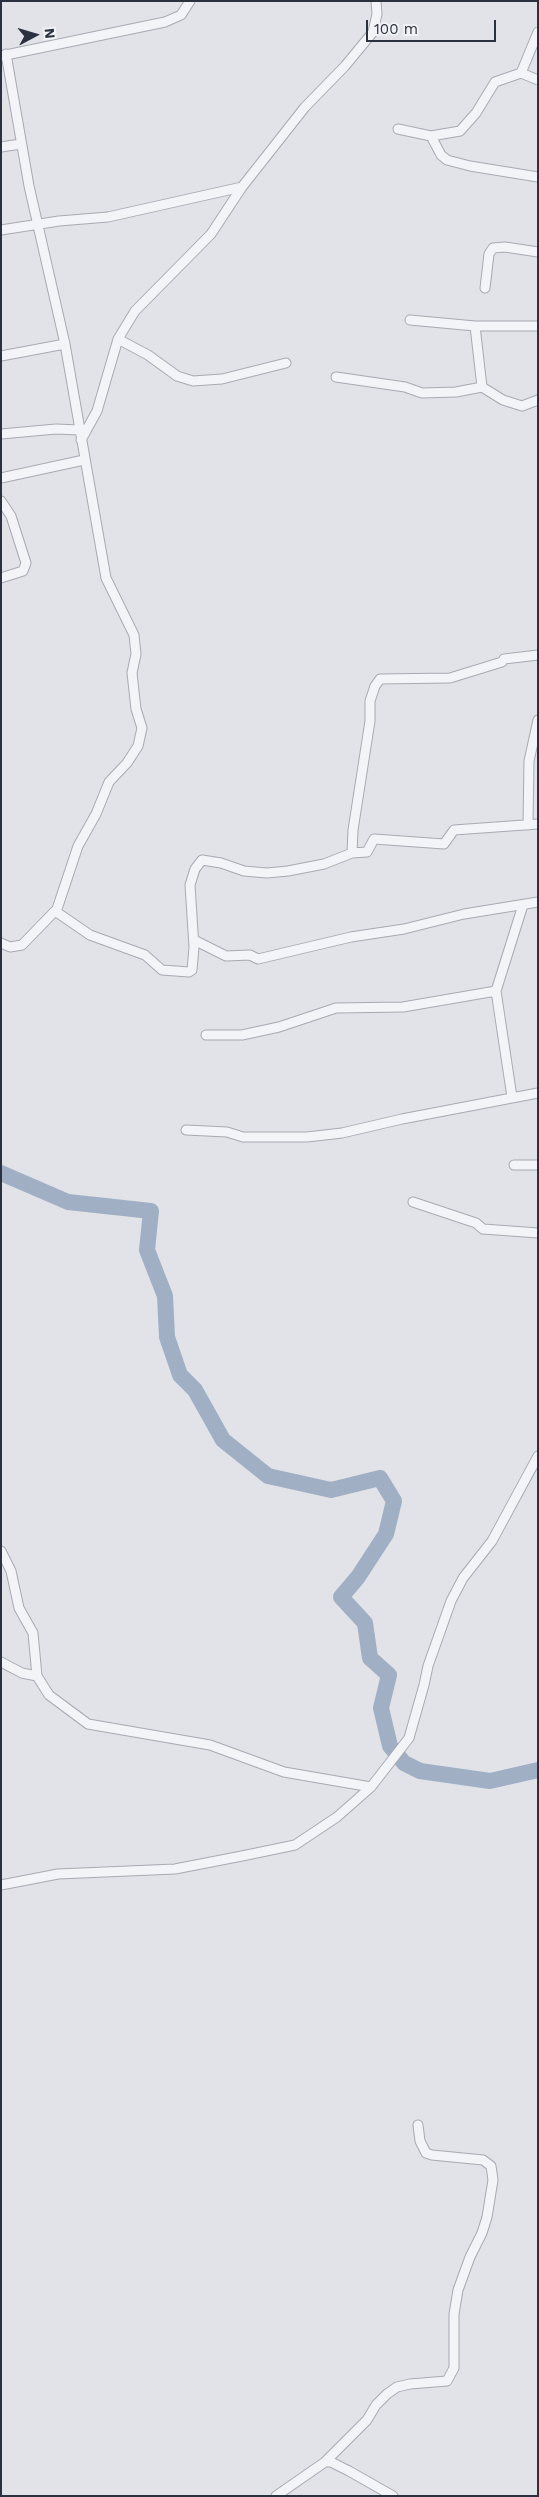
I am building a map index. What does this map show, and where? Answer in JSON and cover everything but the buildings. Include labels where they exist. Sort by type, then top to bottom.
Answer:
[{"type":"street","points":[[56,912],[81,840],[96,814],[109,782],[127,763],[138,746],[142,728],[136,708],[132,673],[136,654],[134,635],[108,584],[84,460],[65,344],[38,225],[4,55],[151,26],[176,18],[184,12],[190,1]]},
{"type":"street","points":[[81,440],[97,411],[118,339],[135,311],[211,234],[242,187],[305,106],[345,66],[373,32],[377,14],[376,1]]},
{"type":"street","points":[[521,73],[537,35]]},
{"type":"street","points":[[398,129],[431,136],[460,131],[476,113],[495,82],[521,73],[538,80]]},
{"type":"street","points":[[431,136],[441,155],[447,160],[470,166],[538,177]]},
{"type":"street","points":[[1,147],[22,144]]},
{"type":"street","points":[[1,230],[59,221],[108,217],[242,187]]},
{"type":"street","points":[[485,288],[489,254],[493,248],[505,247],[538,252]]},
{"type":"street","points":[[410,320],[475,326],[538,326]]},
{"type":"street","points":[[475,326],[482,388]]},
{"type":"street","points":[[118,339],[148,355],[177,376],[193,381],[239,375],[286,363]]},
{"type":"street","points":[[1,356],[65,344]]},
{"type":"street","points":[[336,377],[405,388],[422,393],[456,392],[482,388],[503,400],[522,406],[538,400]]},
{"type":"street","points":[[1,434],[79,430]]},
{"type":"street","points":[[1,478],[84,460]]},
{"type":"street","points":[[1,501],[11,516],[26,563],[23,571],[1,578]]},
{"type":"street","points":[[352,853],[353,830],[370,721],[370,701],[375,686],[380,680],[450,678],[502,662],[504,659],[538,655]]},
{"type":"street","points":[[1,943],[10,947],[22,945],[53,911],[90,935],[145,955],[166,972],[187,972],[192,970],[194,940],[190,910],[190,885],[195,869],[202,860],[221,863],[244,871],[268,873],[324,864],[352,853],[367,852],[374,839],[444,844],[454,830],[533,824],[529,761],[538,720]]},
{"type":"street","points":[[194,940],[226,956],[250,955],[258,959],[351,937],[404,929],[464,914],[538,902]]},
{"type":"street","points":[[512,1097],[496,991],[522,905]]},
{"type":"street","points":[[206,1035],[242,1035],[279,1027],[336,1008],[402,1007],[496,991]]},
{"type":"street","points":[[186,1130],[227,1132],[242,1137],[281,1139],[307,1137],[342,1133],[538,1093]]},
{"type":"street","points":[[514,1165],[538,1165]]},
{"type":"street","points":[[413,1202],[476,1223],[482,1229],[538,1233]]},
{"type":"street","points":[[1,1885],[58,1874],[175,1869],[295,1844],[337,1817],[371,1787],[386,1771],[389,1763],[405,1745],[421,1698],[428,1666],[451,1601],[464,1578],[492,1541],[538,1456]]},
{"type":"street","points":[[1,1551],[11,1571],[19,1608],[33,1633],[37,1676],[49,1695],[88,1724],[210,1744],[284,1772],[371,1787]]},
{"type":"street","points":[[1,1662],[22,1673],[37,1676]]},
{"type":"street","points":[[276,2496],[325,2462],[367,2420],[376,2405],[387,2394],[397,2387],[410,2384],[447,2381],[454,2368],[454,2314],[458,2290],[470,2257],[482,2233],[492,2180],[491,2166],[483,2160],[426,2153],[420,2141],[418,2125]]},
{"type":"street","points":[[325,2462],[331,2462],[393,2496]]},
{"type":"waterway","points":[[1,1173],[68,1202],[151,1211],[147,1250],[165,1296],[167,1337],[180,1375],[195,1390],[223,1440],[268,1476],[331,1490],[380,1478],[394,1501],[386,1534],[358,1577],[341,1597],[365,1623],[370,1658],[389,1675],[381,1708],[390,1746],[404,1763],[420,1771],[490,1781],[538,1770]]}]
